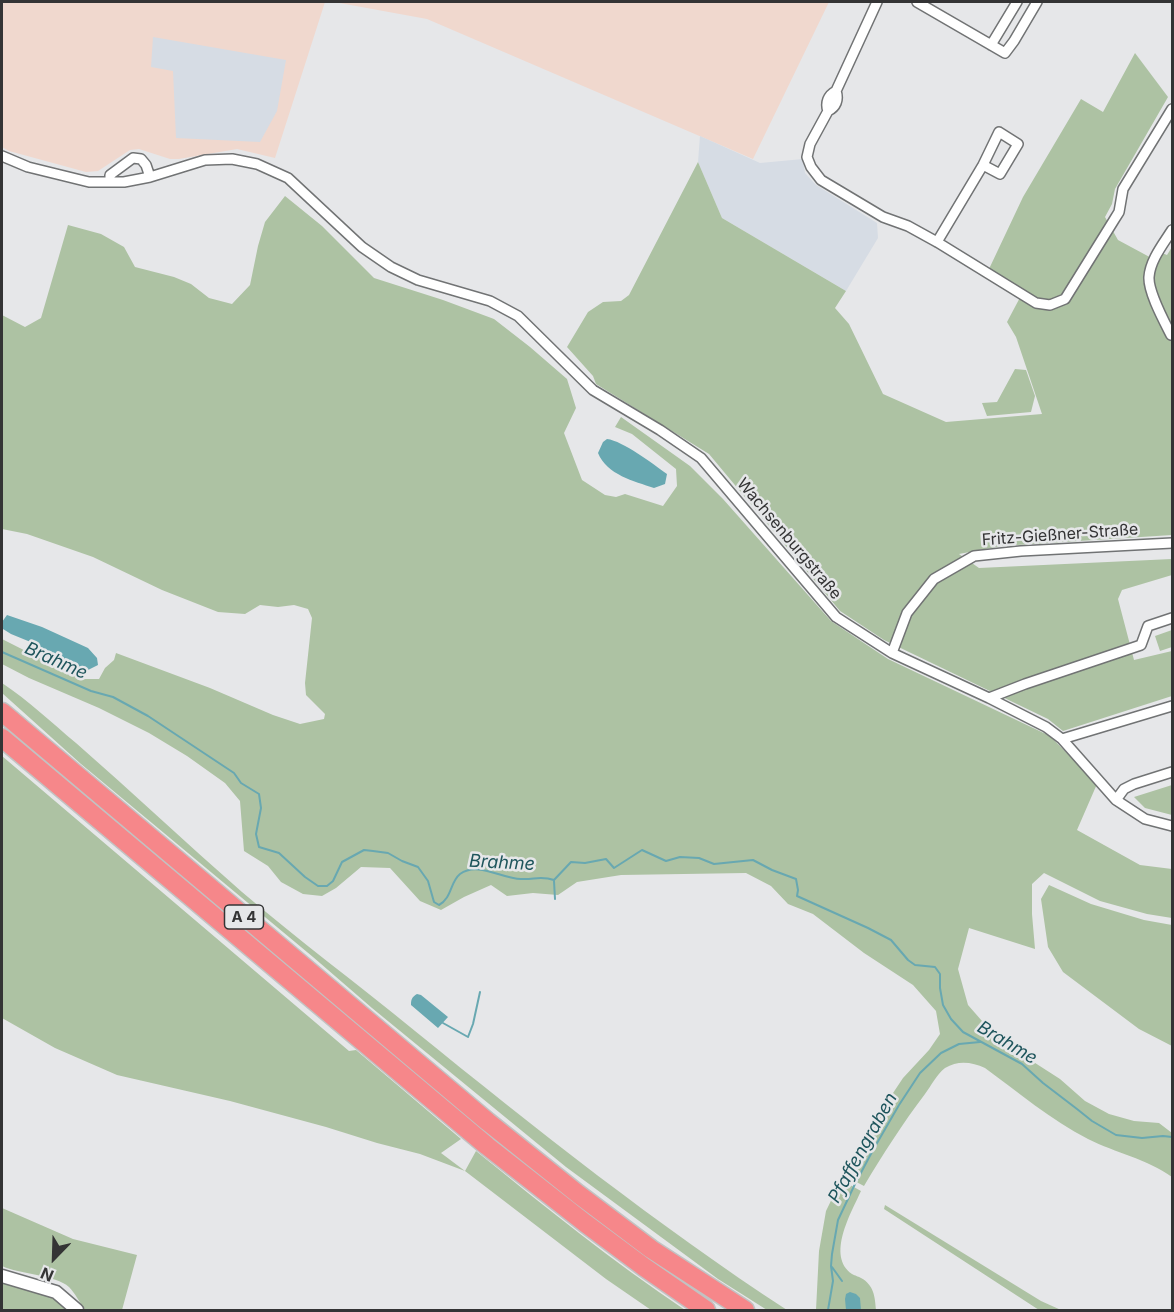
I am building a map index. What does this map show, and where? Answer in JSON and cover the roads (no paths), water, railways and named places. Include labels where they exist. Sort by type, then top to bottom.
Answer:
[{"type":"highway","name":"A 4","points":[[2,712],[506,1137],[651,1249],[745,1311]]},
{"type":"highway","name":"A 4","points":[[2,738],[487,1146],[585,1223],[706,1311]]},
{"type":"street","points":[[877,2],[836,91],[831,93],[827,99],[828,111],[810,144],[807,157],[811,167],[821,180],[883,217],[908,226],[937,242],[1036,303],[1050,305],[1065,299],[1119,212],[1123,189],[1173,109]]},
{"type":"street","points":[[917,2],[1005,53],[1037,2]]},
{"type":"street","points":[[991,45],[1017,2]]},
{"type":"street","points":[[937,242],[983,165],[999,132],[1018,144],[1000,174],[983,165]]},
{"type":"street","name":"Wachsenburgstraße","points":[[2,156],[28,167],[89,182],[124,182],[150,177],[205,160],[232,159],[257,165],[288,178],[362,247],[391,267],[418,280],[490,301],[518,316],[593,390],[660,430],[701,458],[836,616],[892,652],[1046,727],[1062,739],[1116,800],[1145,819],[1173,826]]},
{"type":"street","points":[[110,182],[110,175],[133,158],[141,159],[150,177]]},
{"type":"street","points":[[1171,335],[1150,289],[1149,276],[1153,262],[1173,230]]},
{"type":"street","name":"Fritz-Gießner-Straße","points":[[892,652],[907,613],[933,579],[974,556],[1021,551],[1173,543]]},
{"type":"street","points":[[989,698],[1141,645],[1148,626],[1173,618]]},
{"type":"street","points":[[1062,739],[1173,706]]},
{"type":"street","points":[[1116,800],[1124,789],[1134,784],[1173,772]]},
{"type":"street","points":[[2,1276],[56,1292],[77,1311]]},
{"type":"water","points":[[607,439],[629,448],[667,474],[665,484],[654,488],[614,472],[602,461],[598,453]]},
{"type":"water","points":[[7,615],[42,627],[88,648],[97,658],[98,665],[84,672],[48,656],[33,643],[3,629],[2,622]]},
{"type":"water","points":[[417,994],[448,1017],[438,1028],[411,1005],[412,998]]},
{"type":"water","points":[[850,1292],[860,1298],[861,1310],[846,1310],[846,1294]]},
{"type":"waterway","name":"Brahme","points":[[2,652],[91,691],[113,697],[148,716],[234,773],[241,783],[259,794],[261,808],[256,834],[259,847],[279,853],[318,886],[327,886],[333,881],[342,862],[364,850],[388,853],[418,867],[428,881],[434,902],[439,905],[446,898],[457,877],[467,870],[482,870],[514,878],[554,880],[571,862],[585,863],[606,859],[614,868],[642,850],[666,861],[680,857],[699,858],[714,864],[753,860],[796,879],[797,896],[891,940],[915,965],[935,967],[940,974],[943,1005],[951,1019],[963,1032],[1022,1064],[1092,1121],[1116,1135],[1142,1138],[1172,1137]]},
{"type":"waterway","points":[[554,881],[555,899]]},
{"type":"waterway","points":[[443,1023],[468,1037],[480,992]]},
{"type":"waterway","name":"Pfaffengraben","points":[[828,1310],[833,1281],[832,1254],[838,1220],[873,1150],[920,1073],[941,1053],[959,1044],[980,1042]]},
{"type":"waterway","points":[[832,1267],[842,1281]]}]
